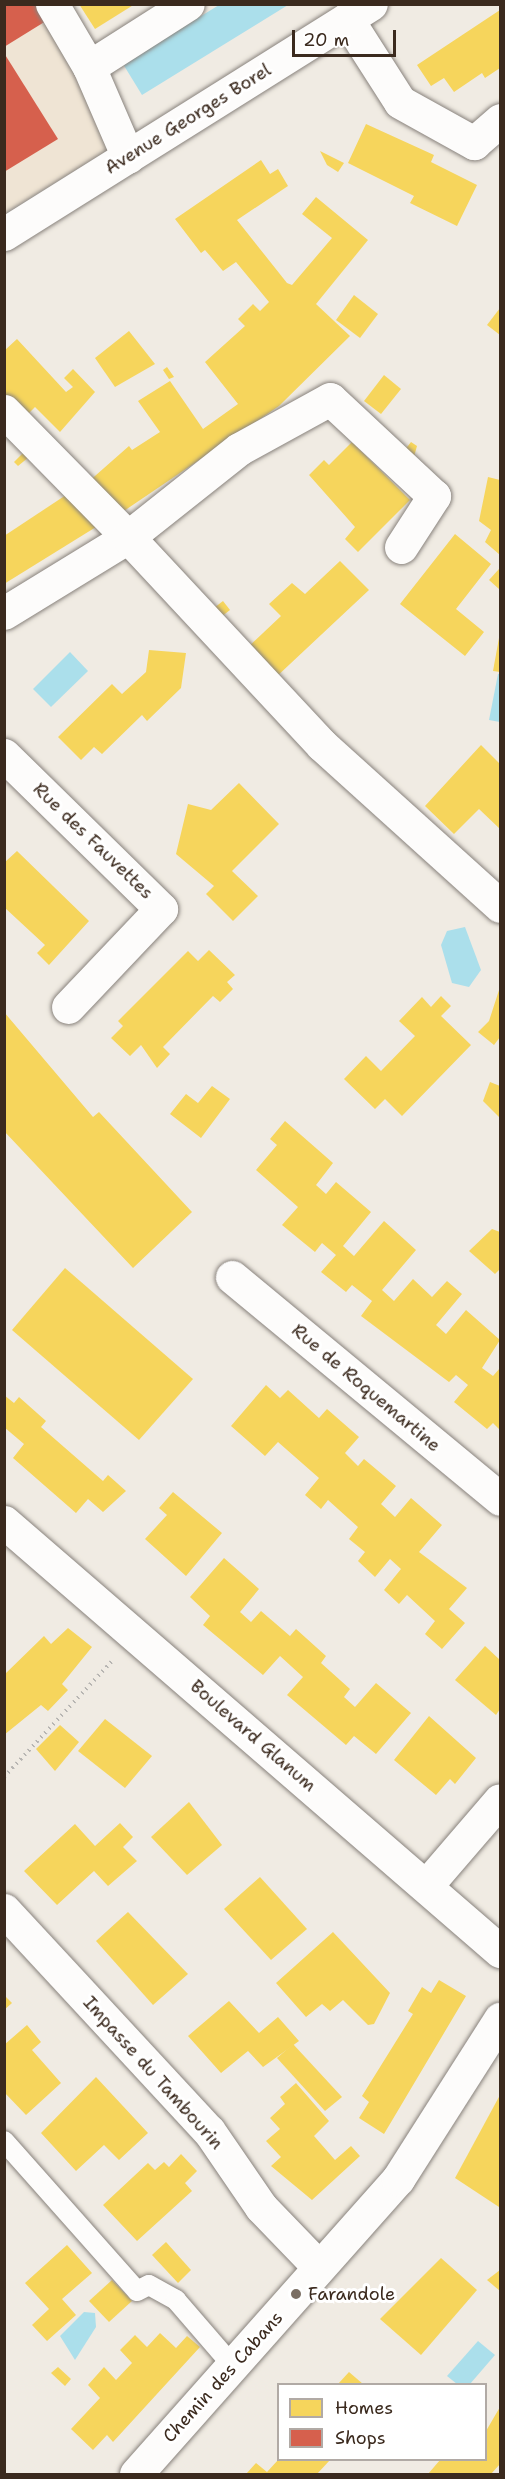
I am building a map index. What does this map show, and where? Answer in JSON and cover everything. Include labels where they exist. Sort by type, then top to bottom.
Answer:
[{"type":"street","points":[[52,4],[89,67],[128,157]]},
{"type":"street","points":[[89,67],[188,4]]},
{"type":"street","points":[[359,12],[400,102],[474,143],[501,120]]},
{"type":"street","name":"Avenue Georges Borel","points":[[4,234],[359,12]]},
{"type":"street","points":[[4,613],[128,537],[239,449],[330,399],[434,496],[401,547]]},
{"type":"street","points":[[4,411],[128,537],[322,745],[501,906]]},
{"type":"street","name":"Rue des Fauvettes","points":[[4,756],[161,909],[68,1006]]},
{"type":"street","name":"Rue de Roquemartine","points":[[232,1277],[501,1499]]},
{"type":"street","name":"Boulevard Glanum","points":[[4,1522],[501,1951]]},
{"type":"street","points":[[426,1886],[501,1800]]},
{"type":"street","name":"Impasse du Tambourin","points":[[4,1910],[209,2131],[261,2207],[319,2268]]},
{"type":"street","name":"Chemin des Cabans","points":[[136,2475],[398,2180],[501,2019]]},
{"type":"lane","points":[[4,2141],[137,2291],[149,2285],[176,2300],[233,2366]]},
{"type":"path","points":[[4,1777],[136,1636]]},
{"type":"shaded area","points":[[5,5],[37,5],[121,142],[5,213]]},
{"type":"water","points":[[219,5],[288,5],[142,95],[123,64]]},
{"type":"water","points":[[70,652],[88,671],[51,707],[33,689]]},
{"type":"water","points":[[498,674],[500,674],[500,722],[489,720]]},
{"type":"water","points":[[465,927],[481,970],[469,987],[452,983],[441,945],[447,931]]},
{"type":"water","points":[[84,2312],[95,2313],[96,2327],[75,2360],[60,2336]]},
{"type":"water","points":[[478,2341],[495,2355],[471,2383],[456,2383],[447,2376]]},
{"type":"building: Homes","points":[[79,4],[135,4],[95,29]]},
{"type":"building: Homes","points":[[500,10],[500,68],[485,78],[482,73],[454,92],[444,78],[431,86],[417,65]]},
{"type":"building: Homes","points":[[366,124],[434,155],[431,162],[477,185],[457,226],[410,203],[414,196],[348,163]]},
{"type":"building: Homes","points":[[320,151],[344,163],[338,172],[327,165]]},
{"type":"building: Homes","points":[[261,160],[270,174],[278,169],[288,186],[237,220],[287,283],[292,285],[332,238],[302,214],[316,197],[368,240],[316,304],[350,336],[279,406],[118,515],[87,483],[129,446],[132,450],[160,432],[138,401],[170,381],[203,429],[238,404],[205,362],[245,326],[238,319],[253,304],[260,311],[269,302],[236,262],[223,271],[205,250],[201,253],[175,219]]},
{"type":"building: Homes","points":[[354,295],[378,314],[360,338],[336,320]]},
{"type":"building: Homes","points":[[500,308],[500,335],[487,325]]},
{"type":"building: Homes","points":[[129,331],[155,364],[115,387],[95,358]]},
{"type":"building: Homes","points":[[17,339],[66,392],[73,387],[64,378],[73,369],[95,392],[60,432],[35,407],[28,414],[4,400],[4,351]]},
{"type":"building: Homes","points":[[167,367],[174,377],[169,379],[163,370]]},
{"type":"building: Homes","points":[[384,375],[401,389],[381,414],[364,401]]},
{"type":"building: Homes","points":[[352,442],[410,500],[358,552],[345,539],[355,527],[309,475],[324,460],[329,465]]},
{"type":"building: Homes","points":[[411,442],[417,446],[413,460],[404,451]]},
{"type":"building: Homes","points":[[25,451],[29,457],[18,466],[14,462]]},
{"type":"building: Homes","points":[[488,477],[500,480],[500,555],[485,542],[491,530],[479,521]]},
{"type":"building: Homes","points":[[66,495],[96,527],[4,584],[4,536]]},
{"type":"building: Homes","points":[[455,534],[491,564],[456,609],[484,632],[465,656],[400,604]]},
{"type":"building: Homes","points":[[340,561],[369,590],[274,679],[246,649],[281,616],[269,604],[292,583],[305,594]]},
{"type":"building: Homes","points":[[499,569],[500,571],[499,589],[489,580]]},
{"type":"building: Homes","points":[[223,601],[230,610],[217,620],[210,611]]},
{"type":"building: Homes","points":[[500,638],[500,672],[493,671]]},
{"type":"building: Homes","points":[[149,650],[186,653],[181,688],[147,721],[142,715],[102,754],[94,747],[81,760],[58,737],[112,684],[122,694],[146,672]]},
{"type":"building: Homes","points":[[481,745],[500,764],[500,829],[479,809],[454,834],[425,806]]},
{"type":"building: Homes","points":[[239,783],[279,824],[232,871],[258,896],[233,921],[206,894],[214,886],[176,854],[188,804],[211,810]]},
{"type":"building: Homes","points":[[17,851],[89,921],[49,965],[37,953],[45,945],[4,907],[4,863]]},
{"type":"building: Homes","points":[[209,950],[235,975],[227,982],[233,989],[220,1002],[213,996],[163,1047],[170,1054],[157,1068],[141,1045],[130,1056],[111,1038],[123,1026],[118,1021],[188,951],[198,961]]},
{"type":"building: Homes","points":[[500,987],[500,1037],[494,1045],[478,1032],[489,1021]]},
{"type":"building: Homes","points":[[441,996],[451,1006],[441,1016],[471,1045],[402,1116],[385,1099],[375,1109],[344,1079],[366,1056],[381,1071],[415,1036],[399,1021],[422,997],[431,1007]]},
{"type":"building: Homes","points":[[4,1012],[93,1117],[99,1112],[192,1212],[133,1268],[4,1131]]},
{"type":"building: Homes","points":[[490,1082],[500,1086],[500,1118],[483,1101]]},
{"type":"building: Homes","points":[[212,1086],[230,1099],[201,1138],[170,1114],[186,1094],[198,1103]]},
{"type":"building: Homes","points":[[285,1121],[333,1163],[316,1185],[326,1194],[336,1182],[371,1212],[343,1246],[354,1256],[384,1221],[416,1250],[382,1290],[394,1301],[413,1279],[432,1297],[447,1281],[462,1294],[436,1325],[446,1334],[466,1310],[500,1340],[482,1368],[493,1376],[500,1368],[500,1430],[493,1423],[487,1429],[454,1402],[468,1385],[456,1375],[449,1382],[361,1316],[372,1301],[352,1285],[346,1292],[321,1272],[336,1255],[322,1243],[315,1252],[282,1225],[298,1207],[256,1170],[277,1145],[270,1139]]},
{"type":"building: Homes","points":[[492,1229],[500,1232],[500,1269],[495,1274],[469,1251]]},
{"type":"building: Homes","points":[[65,1268],[193,1379],[139,1440],[12,1330]]},
{"type":"building: Homes","points":[[266,1385],[280,1398],[288,1390],[319,1418],[327,1409],[359,1437],[345,1453],[358,1466],[364,1459],[396,1486],[381,1504],[395,1517],[411,1498],[442,1525],[419,1552],[467,1588],[449,1609],[465,1623],[442,1649],[425,1634],[435,1621],[407,1595],[399,1604],[384,1590],[401,1569],[390,1559],[375,1577],[358,1561],[365,1552],[349,1539],[358,1527],[328,1500],[321,1509],[305,1495],[319,1478],[278,1442],[265,1456],[231,1426]]},
{"type":"building: Homes","points":[[4,1395],[14,1403],[19,1397],[46,1421],[41,1427],[103,1481],[108,1475],[126,1491],[103,1512],[88,1499],[76,1513],[13,1458],[24,1444],[4,1427]]},
{"type":"building: Homes","points":[[173,1492],[222,1533],[186,1576],[145,1539],[167,1515],[159,1508]]},
{"type":"building: Homes","points":[[224,1558],[259,1589],[240,1612],[251,1622],[261,1611],[290,1636],[296,1629],[326,1656],[321,1663],[350,1689],[344,1697],[355,1707],[376,1683],[411,1713],[376,1754],[354,1736],[346,1745],[287,1695],[303,1677],[280,1656],[263,1675],[203,1625],[210,1616],[190,1597]]},
{"type":"building: Homes","points":[[68,1628],[92,1647],[62,1684],[68,1690],[48,1711],[41,1705],[4,1735],[4,1675],[44,1636],[51,1644]]},
{"type":"building: Homes","points":[[485,1646],[500,1660],[500,1709],[496,1715],[455,1680]]},
{"type":"building: Homes","points":[[429,1716],[476,1758],[455,1784],[450,1779],[436,1795],[394,1760]]},
{"type":"building: Homes","points":[[105,1719],[152,1756],[125,1788],[78,1751]]},
{"type":"building: Homes","points":[[60,1725],[79,1742],[55,1771],[36,1749]]},
{"type":"building: Homes","points":[[189,1802],[222,1845],[187,1875],[151,1837]]},
{"type":"building: Homes","points":[[120,1823],[133,1837],[123,1847],[137,1861],[108,1886],[94,1871],[57,1905],[24,1871],[75,1824],[95,1846]]},
{"type":"building: Homes","points":[[260,1877],[307,1929],[271,1960],[224,1909]]},
{"type":"building: Homes","points":[[128,1912],[188,1974],[153,2005],[96,1941]]},
{"type":"building: Homes","points":[[333,1932],[390,1993],[374,2024],[368,2025],[343,2000],[330,2011],[322,2004],[306,2017],[276,1983]]},
{"type":"building: Homes","points":[[439,1980],[466,1996],[384,2134],[359,2118],[369,2102],[362,2096],[413,2014],[408,2011],[422,1987],[431,1993]]},
{"type":"building: Homes","points":[[4,1995],[12,2003],[4,2010]]},
{"type":"building: Homes","points":[[229,2001],[259,2033],[278,2017],[299,2041],[263,2067],[248,2051],[221,2073],[188,2036]]},
{"type":"building: Homes","points":[[27,2025],[41,2042],[32,2050],[61,2083],[26,2115],[4,2092],[4,2045]]},
{"type":"building: Homes","points":[[293,2044],[342,2097],[325,2111],[277,2058]]},
{"type":"building: Homes","points":[[96,2077],[148,2133],[119,2160],[104,2145],[76,2171],[41,2133]]},
{"type":"building: Homes","points":[[296,2083],[329,2121],[314,2136],[335,2160],[351,2146],[360,2156],[312,2200],[271,2166],[281,2157],[266,2141],[280,2129],[270,2118],[285,2104],[280,2097]]},
{"type":"building: Homes","points":[[500,2095],[500,2205],[499,2207],[455,2178]]},
{"type":"building: Homes","points":[[181,2154],[197,2171],[185,2183],[192,2191],[137,2241],[103,2205],[148,2163],[155,2170],[164,2162],[169,2167]]},
{"type":"building: Homes","points":[[166,2242],[191,2270],[178,2283],[152,2255]]},
{"type":"building: Homes","points":[[67,2245],[92,2273],[62,2299],[76,2315],[47,2341],[32,2325],[49,2309],[25,2283]]},
{"type":"building: Homes","points":[[441,2258],[477,2290],[421,2355],[380,2319]]},
{"type":"building: Homes","points":[[500,2270],[500,2291],[487,2280]]},
{"type":"building: Homes","points":[[112,2280],[132,2301],[109,2322],[89,2301]]},
{"type":"building: Homes","points":[[160,2333],[176,2348],[187,2336],[200,2347],[113,2442],[107,2435],[93,2450],[71,2429],[100,2398],[88,2385],[104,2367],[116,2380],[132,2363],[120,2350],[135,2335],[147,2347]]},
{"type":"building: Homes","points":[[58,2367],[71,2379],[65,2386],[51,2373]]},
{"type":"building: Homes","points":[[349,2372],[362,2383],[339,2383]]},
{"type":"building: Homes","points":[[500,2407],[500,2464],[491,2474],[428,2474],[439,2461],[487,2461],[487,2429]]},
{"type":"building: Homes","points":[[277,2461],[329,2461],[317,2474],[246,2474],[256,2463],[267,2472]]},
{"type":"building: Shops","points":[[4,4],[36,4],[46,21],[4,47]]},
{"type":"building: Shops","points":[[4,53],[58,139],[4,172]]},
{"type":"place","name":"Farandole","points":[[296,2294]]}]
